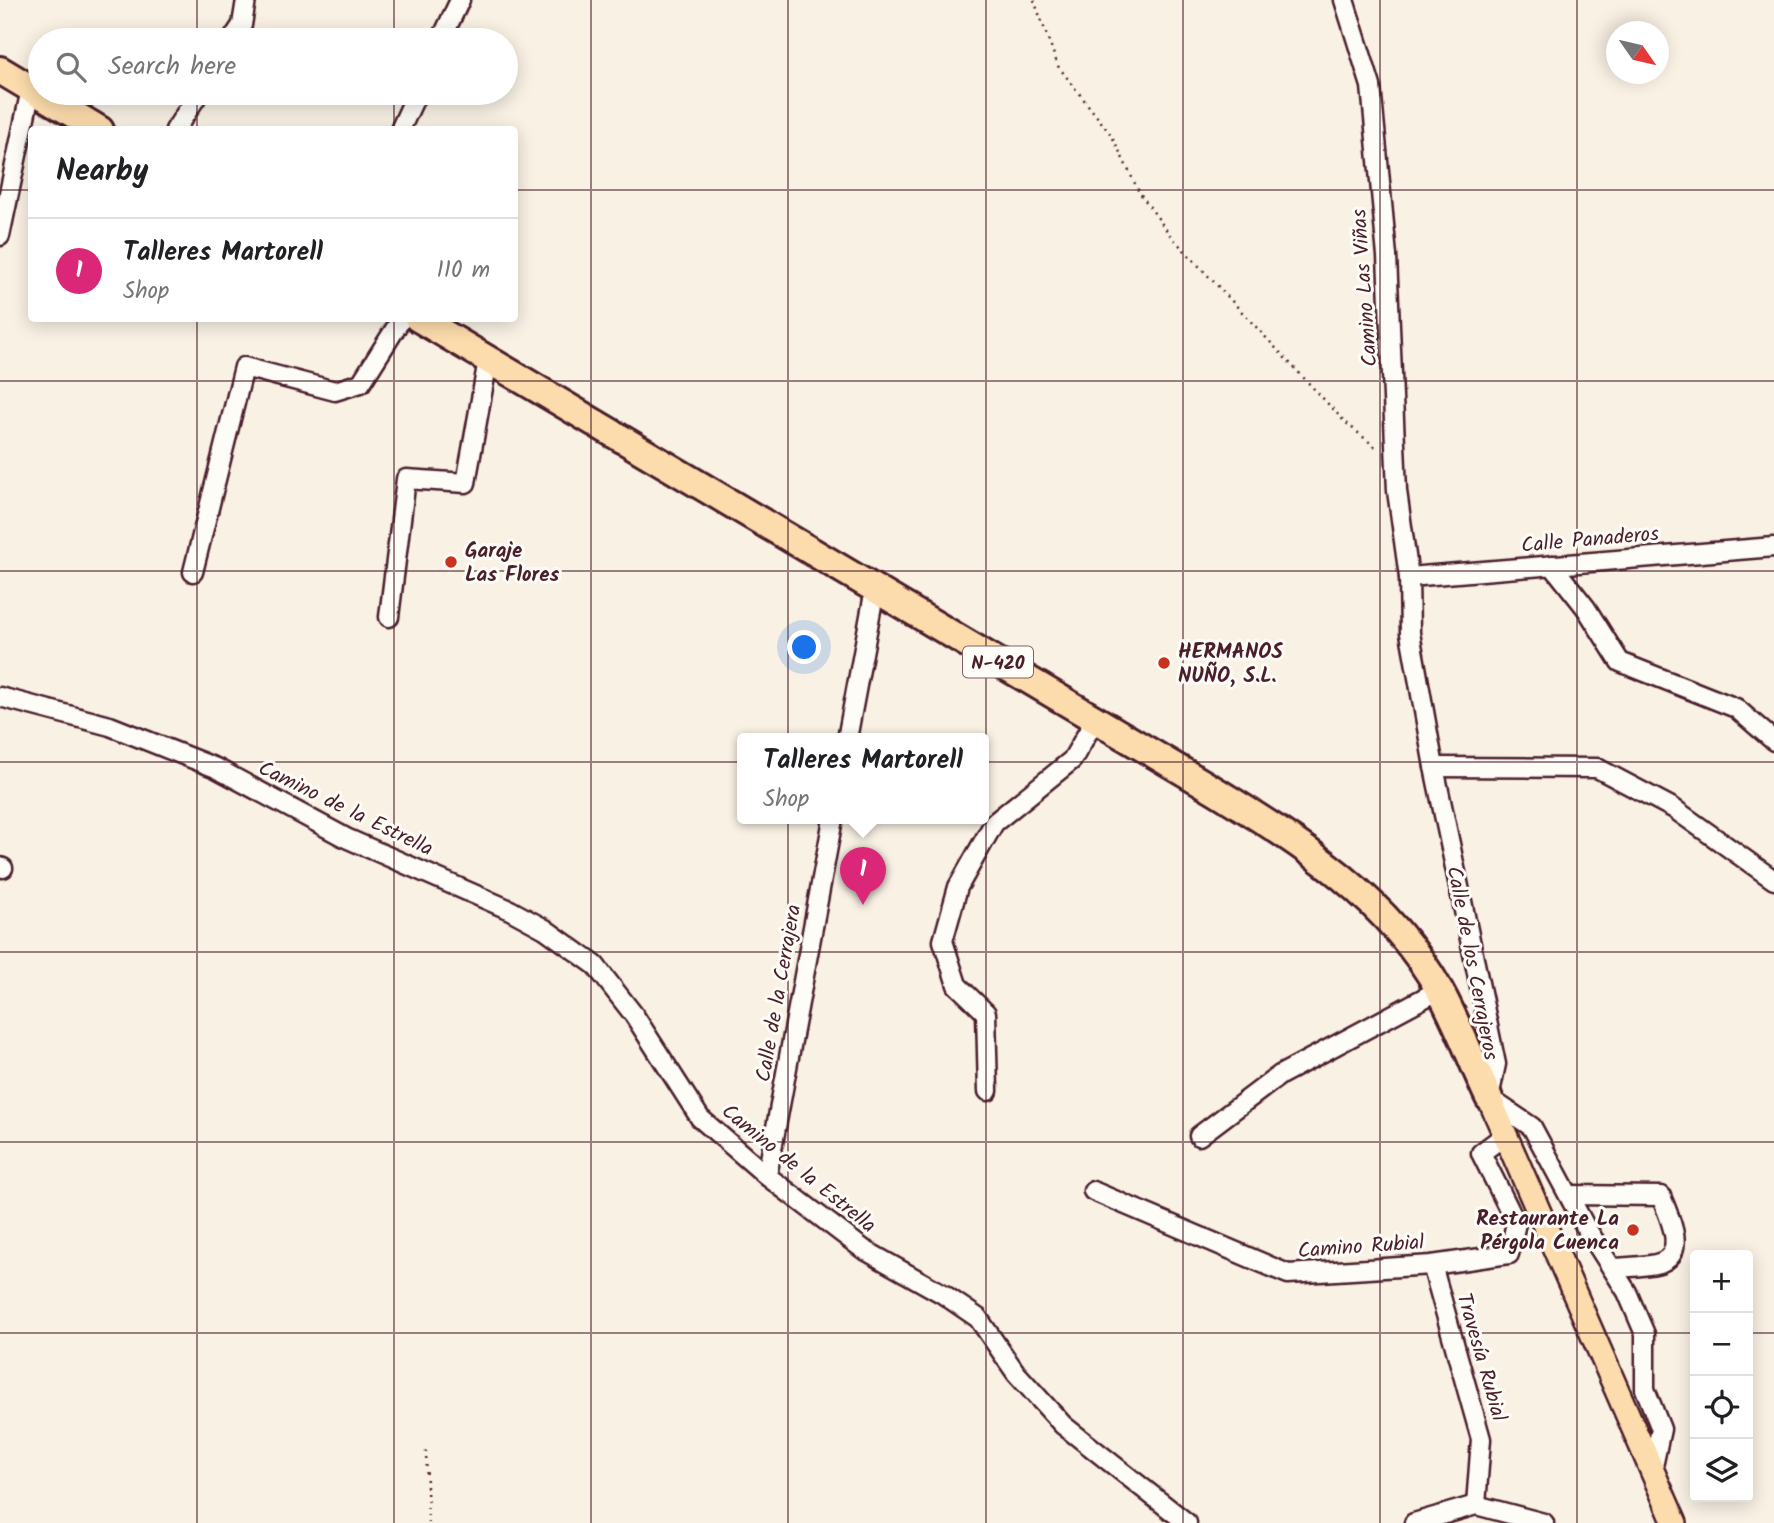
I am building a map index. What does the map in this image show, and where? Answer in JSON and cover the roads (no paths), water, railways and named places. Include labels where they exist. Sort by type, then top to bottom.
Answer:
[{"type":"highway","points":[[0,70],[28,87]]},
{"type":"highway","points":[[58,105],[93,126]]},
{"type":"highway","name":"N-420","points":[[425,322],[1299,843],[1356,887],[1398,930],[1439,990],[1489,1098]]},
{"type":"main road","points":[[1489,1098],[1675,1523]]},
{"type":"street","points":[[240,28],[246,0]]},
{"type":"street","points":[[447,28],[460,0]]},
{"type":"street","name":"Camino Las Viñas","points":[[1344,0],[1371,86],[1387,256],[1397,491],[1409,577]]},
{"type":"street","points":[[0,236],[28,103]]},
{"type":"street","points":[[178,126],[191,105]]},
{"type":"street","points":[[402,126],[411,105]]},
{"type":"street","points":[[193,572],[244,367],[335,391],[361,383],[399,322]]},
{"type":"street","points":[[389,617],[406,479],[466,483],[488,360]]},
{"type":"street","name":"Calle Panaderos","points":[[1409,577],[1774,547]]},
{"type":"street","points":[[1552,565],[1586,608],[1620,663],[1736,708],[1774,741]]},
{"type":"street","name":"Calle de los Cerrajeros","points":[[1409,577],[1410,633],[1434,766],[1496,1064],[1489,1098]]},
{"type":"street","points":[[848,733],[875,589]]},
{"type":"street","name":"Camino de la Estrella","points":[[0,697],[110,726],[216,768],[345,838],[510,910],[545,929],[595,965],[634,1015],[700,1118],[767,1176],[863,1249],[943,1294],[978,1318],[1016,1373],[1063,1425],[1187,1523]]},
{"type":"street","points":[[988,1091],[986,1013],[957,985],[943,941],[958,887],[994,823],[1072,760],[1095,720]]},
{"type":"street","points":[[1434,766],[1597,768],[1674,808],[1774,880]]},
{"type":"street","name":"Calle de la Cerrajera","points":[[767,1176],[832,824]]},
{"type":"street","points":[[1199,1136],[1280,1075],[1439,990]]},
{"type":"street","points":[[1489,1098],[1532,1127],[1627,1292],[1645,1334],[1645,1389],[1661,1429],[1652,1471]]},
{"type":"street","name":"Camino Rubial","points":[[1093,1191],[1288,1274],[1432,1265],[1508,1254],[1516,1223],[1481,1153],[1505,1135]]},
{"type":"street","points":[[1569,1195],[1661,1196],[1675,1236],[1672,1253],[1663,1262],[1612,1268]]},
{"type":"street","name":"Travesía Rubial","points":[[1432,1265],[1481,1439],[1476,1505]]},
{"type":"street","points":[[1415,1523],[1476,1505],[1544,1523]]},
{"type":"place","name":"Garaje Las Flores","points":[[451,562]]},
{"type":"place","name":"HERMANOS NUÑO, S.L.","points":[[1164,663]]},
{"type":"place","name":"Talleres Martorell","points":[[863,905]]},
{"type":"place","name":"Restaurante La Pérgola Cuenca","points":[[1633,1230]]}]
